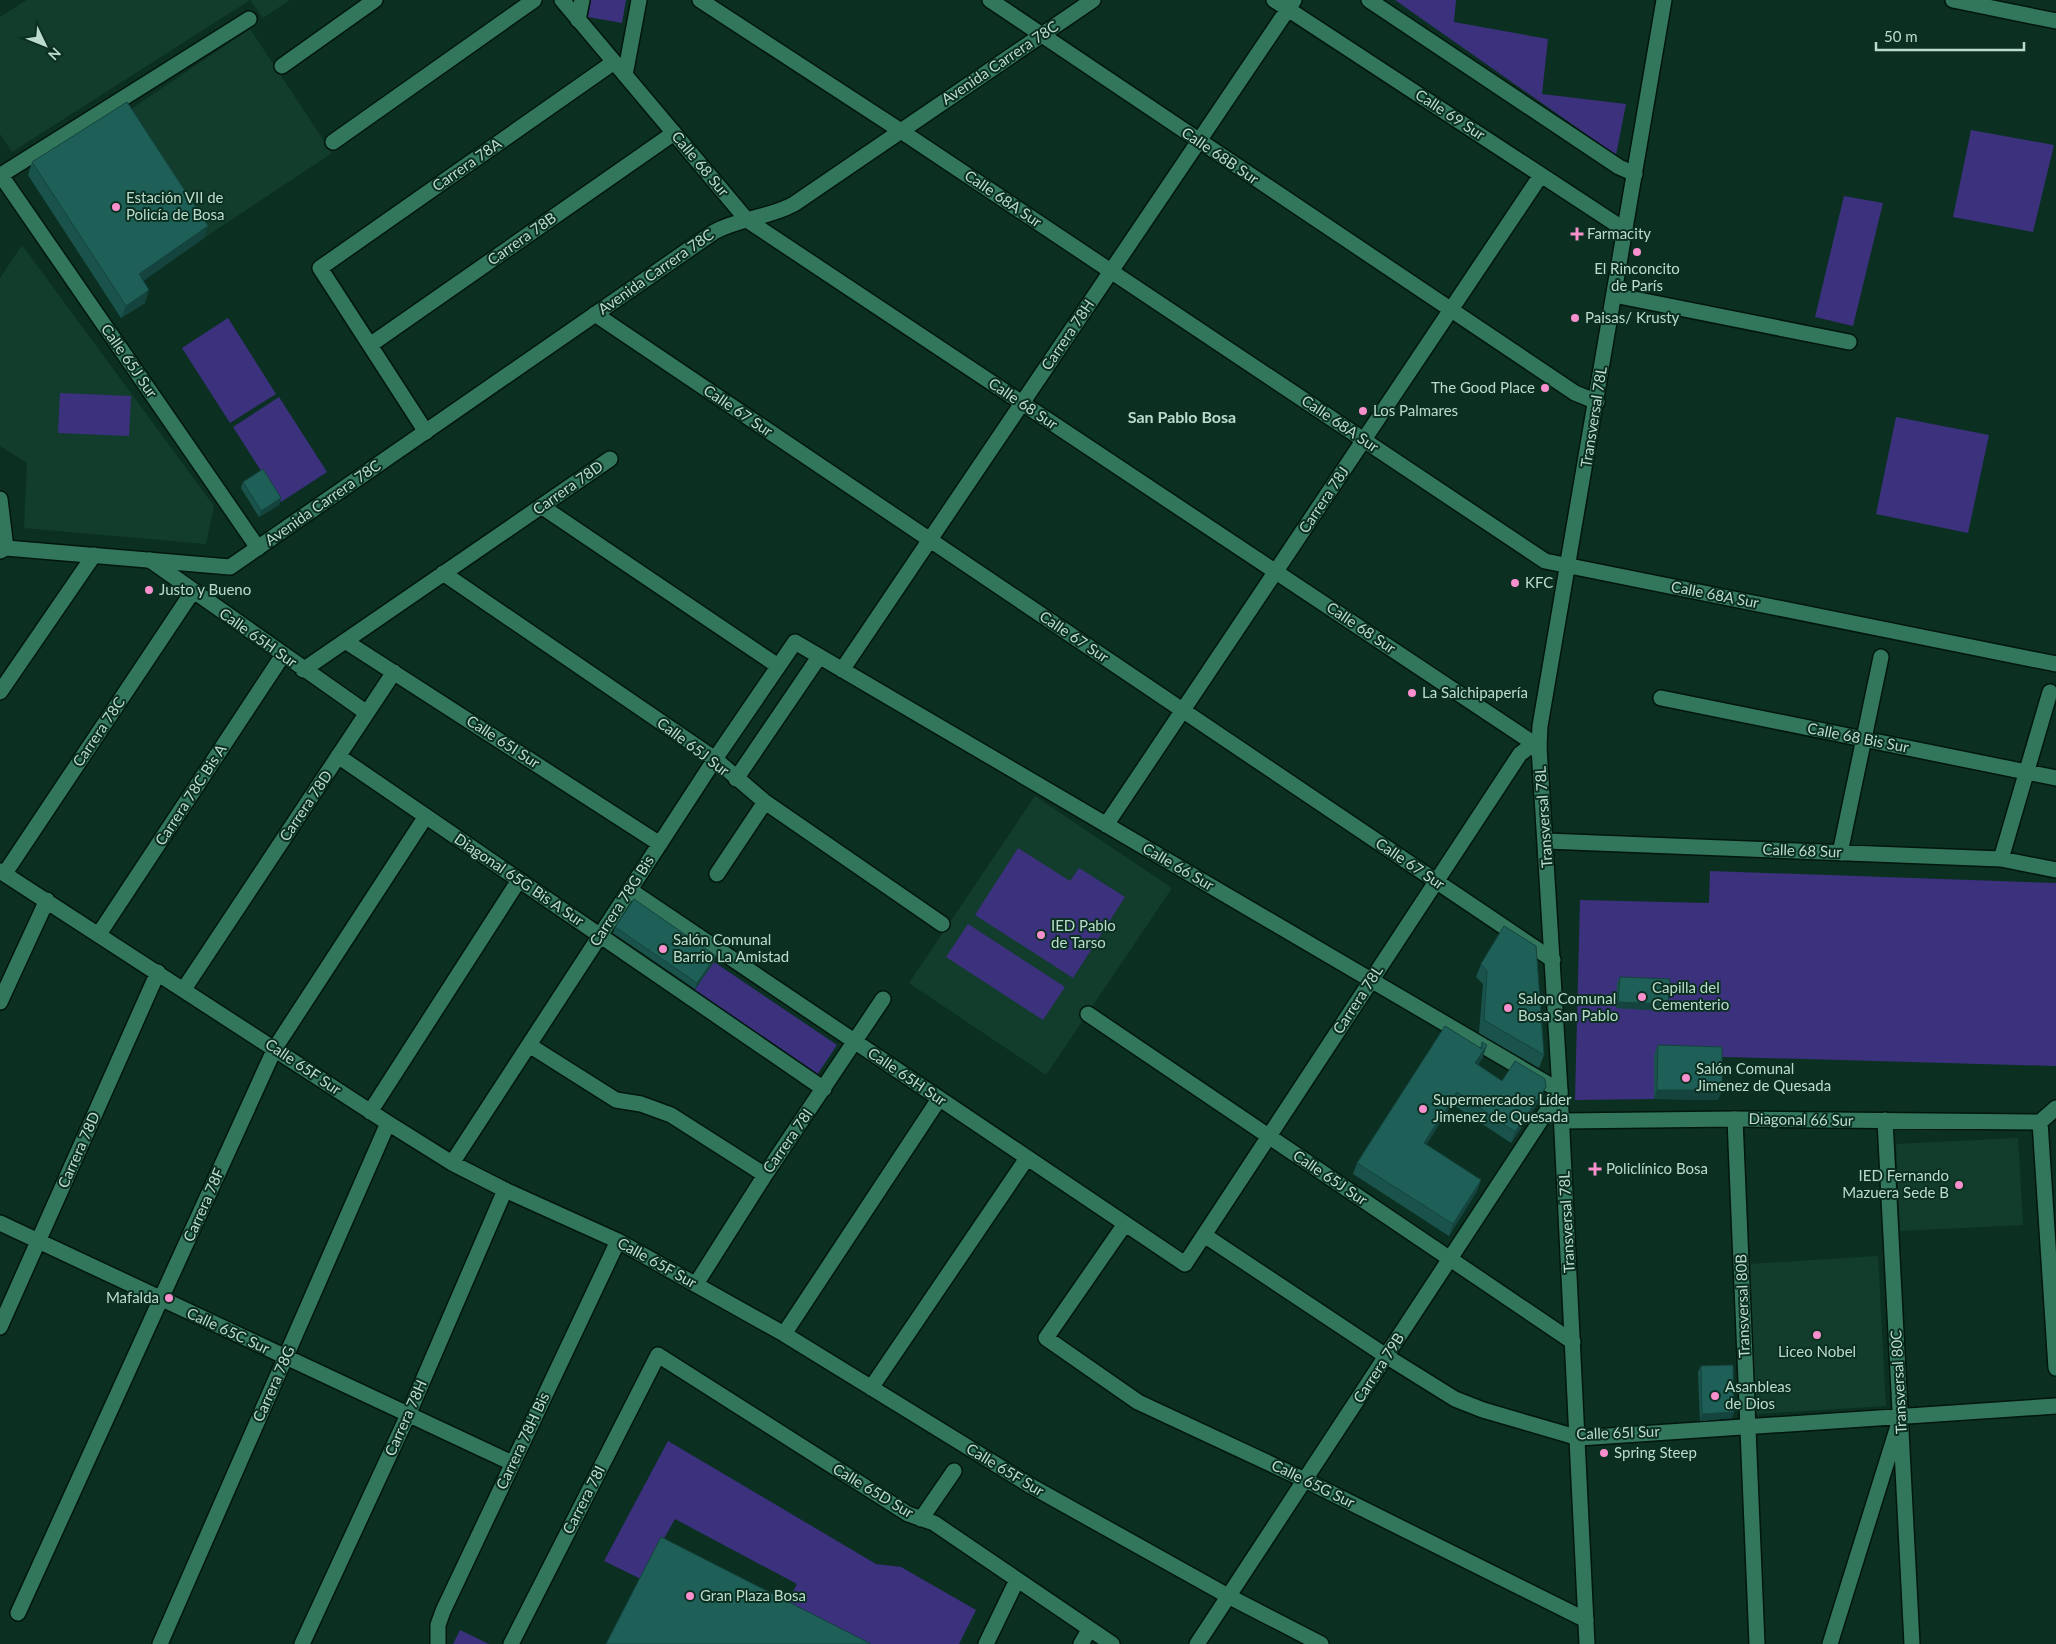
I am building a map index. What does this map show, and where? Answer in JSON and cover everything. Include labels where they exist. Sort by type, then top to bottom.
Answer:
[{"type":"street","points":[[282,66],[375,0]]},
{"type":"street","points":[[333,142],[534,0]]},
{"type":"street","name":"Calle 68 Sur","points":[[562,0],[747,220],[1539,747]]},
{"type":"street","points":[[578,20],[582,0]]},
{"type":"street","points":[[625,75],[639,0]]},
{"type":"street","name":"Calle 68A Sur","points":[[700,0],[901,131],[1545,560],[2056,664]]},
{"type":"street","name":"Calle 68B Sur","points":[[990,0],[1450,311],[1575,393],[1597,402]]},
{"type":"street","name":"Avenida Carrera 78C","points":[[150,560],[230,567],[714,232],[747,220],[781,211],[794,204],[1093,0]]},
{"type":"street","name":"Calle 69 Sur","points":[[1274,0],[1291,5],[1625,230]]},
{"type":"street","points":[[1369,0],[1619,167],[1635,174]]},
{"type":"street","name":"Transversal 78L","points":[[1587,1644],[1579,1438],[1553,960],[1539,747],[1540,726],[1569,566],[1664,0]]},
{"type":"street","points":[[1953,0],[2056,22]]},
{"type":"street","name":"Carrera 78H","points":[[842,670],[1291,5]]},
{"type":"street","points":[[0,175],[250,18]]},
{"type":"street","name":"Carrera 78A","points":[[370,345],[320,268],[614,62]]},
{"type":"street","name":"Carrera 78B","points":[[370,345],[674,133]]},
{"type":"street","name":"Calle 65J Sur","points":[[0,175],[258,548]]},
{"type":"street","name":"Carrera 78J","points":[[1106,825],[1541,175]]},
{"type":"street","points":[[1614,295],[1849,342]]},
{"type":"street","name":"Calle 67 Sur","points":[[595,314],[1553,960]]},
{"type":"street","points":[[370,345],[426,432]]},
{"type":"street","name":"Carrera 78D","points":[[303,670],[610,459]]},
{"type":"street","points":[[0,499],[3,549],[150,560]]},
{"type":"street","points":[[542,506],[778,666]]},
{"type":"street","points":[[0,692],[94,555]]},
{"type":"street","name":"Calle 65H Sur","points":[[150,560],[367,714]]},
{"type":"street","name":"Calle 65J Sur","points":[[443,573],[715,759],[765,802],[942,924]]},
{"type":"street","name":"Carrera 78C","points":[[2,872],[193,591]]},
{"type":"street","name":"Calle 65I Sur","points":[[345,641],[660,844]]},
{"type":"street","name":"Carrera 78G Bis","points":[[452,1163],[715,759],[795,642]]},
{"type":"street","name":"Calle 66 Sur","points":[[795,642],[1560,1091]]},
{"type":"street","name":"Carrera 78C Bis A","points":[[99,934],[283,655]]},
{"type":"street","points":[[736,779],[819,657]]},
{"type":"street","points":[[1840,853],[1881,657]]},
{"type":"street","name":"Carrera 78D","points":[[184,989],[394,672]]},
{"type":"street","points":[[2001,859],[2050,692]]},
{"type":"street","name":"Calle 68 Bis Sur","points":[[1661,698],[2056,778]]},
{"type":"street","name":"Carrera 78L","points":[[1185,1264],[1520,754],[1528,748],[1539,747]]},
{"type":"street","name":"Diagonal 65G Bis A Sur","points":[[338,756],[824,1088]]},
{"type":"street","points":[[717,874],[765,802]]},
{"type":"street","name":"Carrera 78F","points":[[18,1613],[275,1048],[426,816]]},
{"type":"street","name":"Calle 68 Sur","points":[[1546,841],[2001,859],[2056,870]]},
{"type":"street","name":"Calle 65F Sur","points":[[2,872],[275,1048],[388,1124],[452,1163],[505,1190],[618,1241],[696,1284],[784,1334],[1031,1486],[1228,1596],[1321,1644]]},
{"type":"street","points":[[370,1112],[519,880]]},
{"type":"street","name":"Calle 65H Sur","points":[[630,890],[1185,1264]]},
{"type":"street","points":[[0,1002],[47,900]]},
{"type":"street","name":"Carrera 78D","points":[[0,1327],[158,972]]},
{"type":"street","name":"Carrera 78I","points":[[696,1284],[764,1174],[883,999]]},
{"type":"street","name":"Calle 65J Sur","points":[[1088,1014],[1573,1342]]},
{"type":"street","points":[[529,1044],[616,1100],[641,1104],[671,1114],[764,1174]]},
{"type":"street","name":"Carrera 79B","points":[[1197,1644],[1560,1091]]},
{"type":"street","points":[[784,1334],[939,1099]]},
{"type":"street","points":[[2056,1108],[2040,1122],[2056,1368]]},
{"type":"street","name":"Diagonal 66 Sur","points":[[1562,1122],[1735,1119],[2040,1122]]},
{"type":"street","name":"Transversal 80B","points":[[1735,1119],[1757,1644]]},
{"type":"street","name":"Transversal 80C","points":[[1885,1120],[1912,1644]]},
{"type":"street","name":"Carrera 78G","points":[[160,1644],[388,1124]]},
{"type":"street","points":[[871,1388],[1027,1158]]},
{"type":"street","name":"Carrera 78H","points":[[302,1644],[408,1415],[505,1190]]},
{"type":"street","name":"Calle 65C Sur","points":[[0,1223],[512,1463]]},
{"type":"street","name":"Calle 65G Sur","points":[[1125,1224],[1046,1338],[1138,1402],[1305,1480],[1586,1620]]},
{"type":"street","name":"Calle 65I Sur","points":[[1204,1236],[1386,1356],[1455,1399],[1483,1410],[1579,1438],[2056,1406]]},
{"type":"street","name":"Carrera 78H Bis","points":[[438,1644],[438,1625],[443,1611],[618,1241]]},
{"type":"street","name":"Carrera 78I","points":[[511,1644],[658,1355]]},
{"type":"street","name":"Calle 65D Sur","points":[[658,1355],[908,1514],[934,1523],[1112,1644]]},
{"type":"street","points":[[1830,1644],[1901,1416]]},
{"type":"street","points":[[921,1518],[954,1471]]},
{"type":"street","points":[[986,1644],[1017,1580]]},
{"type":"street","points":[[1081,1644],[1089,1630]]},
{"type":"shaded area","points":[[27,0],[250,0],[12,152],[0,134],[0,17]]},
{"type":"shaded area","points":[[250,0],[290,0],[263,18]]},
{"type":"shaded area","points":[[591,0],[626,0],[622,23],[588,17]]},
{"type":"shaded area","points":[[1395,0],[1456,0],[1454,22],[1548,39],[1542,94],[1626,104],[1616,155]]},
{"type":"shaded area","points":[[250,29],[332,153],[204,238],[122,115]]},
{"type":"shaded area","points":[[1971,130],[2054,145],[2033,232],[1953,217]]},
{"type":"shaded area","points":[[1844,196],[1883,203],[1853,326],[1815,317]]},
{"type":"shaded area","points":[[22,245],[214,506],[206,544],[24,528],[27,463],[0,446],[0,278]]},
{"type":"shaded area","points":[[228,318],[276,394],[230,423],[182,348]]},
{"type":"shaded area","points":[[60,393],[131,396],[129,436],[58,433]]},
{"type":"shaded area","points":[[279,397],[327,472],[281,502],[233,427]]},
{"type":"shaded area","points":[[1896,417],[1989,435],[1968,533],[1876,514]]},
{"type":"shaded area","name":"IED Pablo de Tarso","points":[[1035,796],[1172,888],[1046,1075],[909,983]]},
{"type":"shaded area","points":[[1018,848],[1070,881],[1079,868],[1125,897],[1073,978],[975,915]]},
{"type":"shaded area","points":[[1710,871],[2056,883],[2056,1066],[1655,1055],[1654,1099],[1575,1100],[1580,900],[1709,903]]},
{"type":"shaded area","points":[[968,924],[1065,987],[1043,1020],[946,957]]},
{"type":"shaded area","points":[[714,962],[837,1045],[817,1075],[694,991]]},
{"type":"shaded area","name":"IED Fernando Mazuera Sede B","points":[[2018,1138],[2023,1225],[1900,1231],[1896,1144]]},
{"type":"shaded area","name":"Liceo Nobel","points":[[1878,1256],[1886,1406],[1756,1414],[1748,1264]]},
{"type":"shaded area","points":[[668,1441],[876,1564],[901,1567],[976,1610],[959,1644],[841,1644],[781,1613],[797,1584],[675,1519],[641,1579],[604,1561]]},
{"type":"shaded area","points":[[460,1630],[489,1644],[453,1644]]},
{"type":"building","name":"Estación VII de Policía de Bosa","points":[[127,102],[208,226],[139,274],[149,290],[126,306],[32,162]]},
{"type":"building","points":[[263,469],[281,498],[261,511],[243,482]]},
{"type":"building","name":"Salón Comunal Barrio La Amistad","points":[[634,899],[716,956],[697,983],[615,927]]},
{"type":"building","name":"Salon Comunal Bosa San Pablo","points":[[1504,926],[1536,946],[1544,1055],[1484,1020],[1487,971],[1481,964]]},
{"type":"building","name":"Capilla del Cementerio","points":[[1620,977],[1670,979],[1668,1004],[1618,1002]]},
{"type":"building","name":"Supermercados Líder Jimenez de Quesada","points":[[1445,1026],[1482,1049],[1482,1042],[1487,1045],[1475,1063],[1502,1081],[1515,1061],[1545,1079],[1546,1087],[1515,1132],[1457,1092],[1424,1143],[1481,1180],[1453,1224],[1357,1163]]},
{"type":"building","name":"Salón Comunal Jimenez de Quesada","points":[[1658,1045],[1722,1047],[1722,1090],[1657,1090]]},
{"type":"building","name":"Asanbleas de Dios","points":[[1733,1365],[1734,1412],[1702,1414],[1701,1366]]},
{"type":"building","name":"Gran Plaza Bosa","points":[[661,1537],[871,1644],[606,1644]]},
{"type":"place","name":"Estación VII de Policía de Bosa","points":[[116,207]]},
{"type":"place","name":"Farmacity","points":[[1577,234]]},
{"type":"place","name":"El Rinconcito de París","points":[[1637,252]]},
{"type":"place","name":"Paisas/ Krusty","points":[[1575,318]]},
{"type":"place","name":"The Good Place","points":[[1545,388]]},
{"type":"place","name":"Los Palmares","points":[[1363,411]]},
{"type":"place","name":"KFC","points":[[1515,583]]},
{"type":"place","name":"Justo y Bueno","points":[[149,590]]},
{"type":"place","name":"La Salchipapería","points":[[1412,693]]},
{"type":"place","name":"IED Pablo de Tarso","points":[[1041,935]]},
{"type":"place","name":"Salón Comunal Barrio La Amistad","points":[[663,949]]},
{"type":"place","name":"Capilla del Cementerio","points":[[1642,997]]},
{"type":"place","name":"Salon Comunal Bosa San Pablo","points":[[1508,1008]]},
{"type":"place","name":"Salón Comunal Jimenez de Quesada","points":[[1686,1078]]},
{"type":"place","name":"Supermercados Líder Jimenez de Quesada","points":[[1423,1109]]},
{"type":"place","name":"Policlínico Bosa","points":[[1595,1169]]},
{"type":"place","name":"IED Fernando Mazuera Sede B","points":[[1959,1185]]},
{"type":"place","name":"Mafalda","points":[[169,1298]]},
{"type":"place","name":"Liceo Nobel","points":[[1817,1335]]},
{"type":"place","name":"Asanbleas de Dios","points":[[1715,1396]]},
{"type":"place","name":"Spring Steep","points":[[1604,1453]]},
{"type":"place","name":"Gran Plaza Bosa","points":[[690,1596]]},
{"type":"district","name":"San Pablo Bosa","points":[[1182,417]]}]
